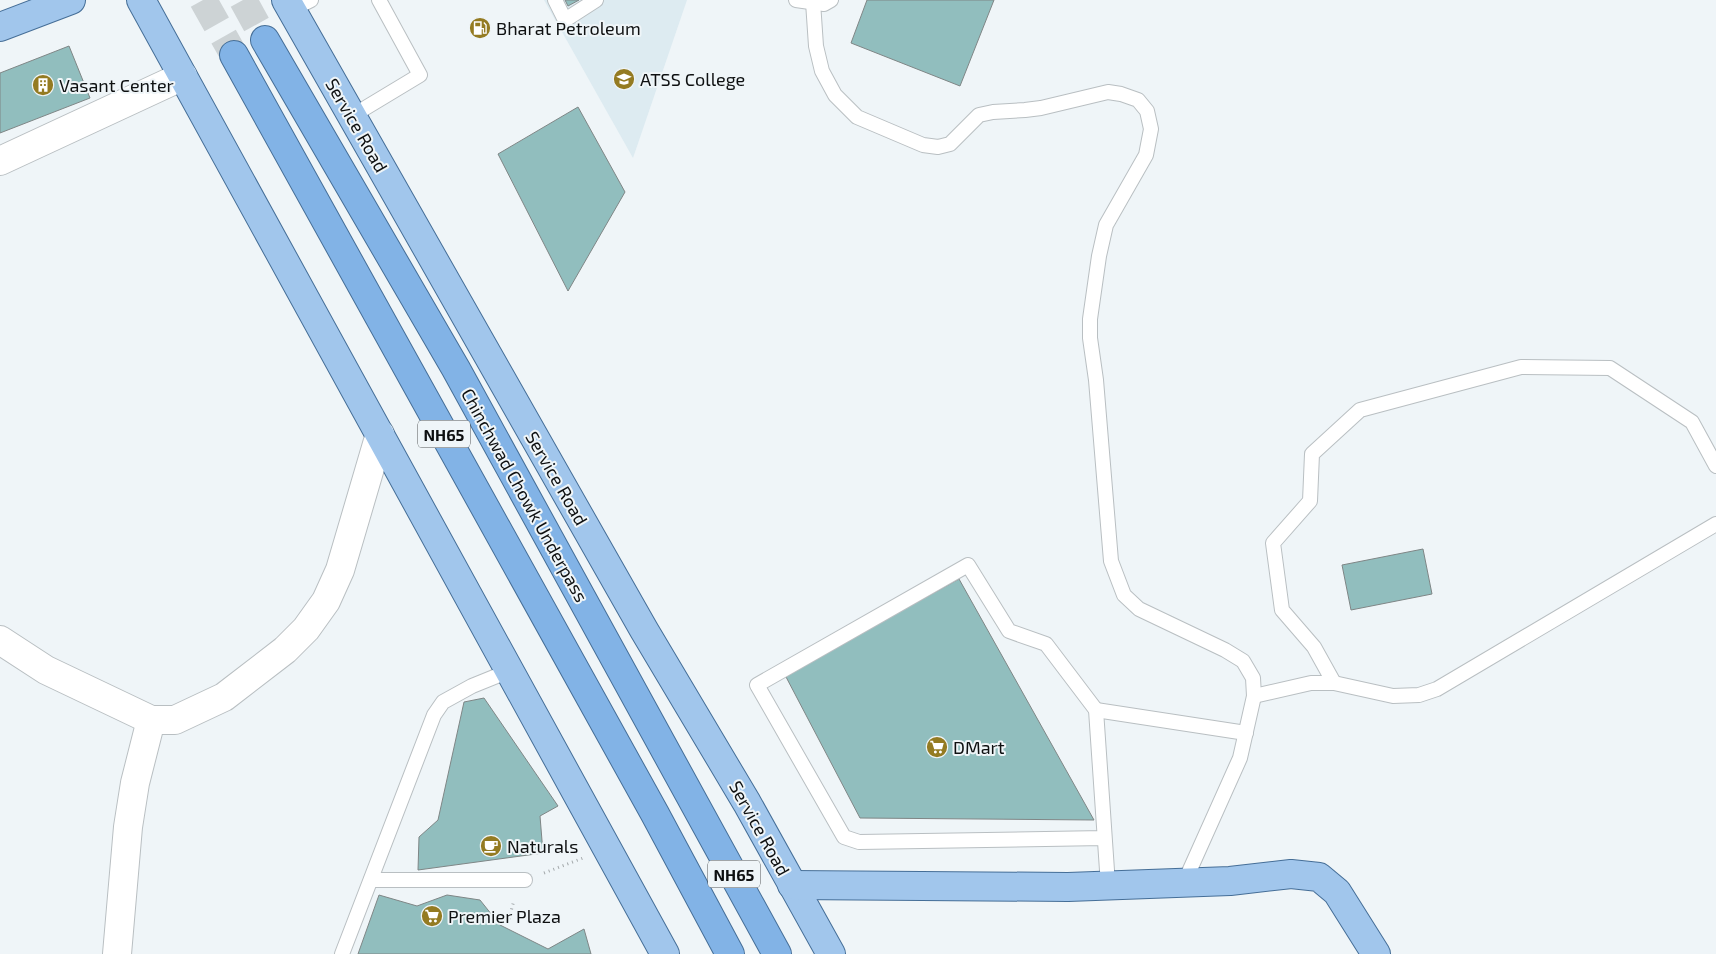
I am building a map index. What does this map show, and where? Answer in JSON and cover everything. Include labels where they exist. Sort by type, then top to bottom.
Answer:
[{"type":"highway","name":"Chinchwad Chowk Underpass","points":[[265,40],[456,369],[777,954]]},
{"type":"highway","name":"NH65","points":[[234,55],[637,782],[730,954]]},
{"type":"main road","points":[[0,27],[71,0]]},
{"type":"main road","points":[[141,0],[664,954]]},
{"type":"main road","name":"Service Road","points":[[296,3],[352,116],[644,630],[747,803],[831,954]]},
{"type":"main road","points":[[792,885],[1108,886],[1230,881],[1290,874],[1319,877],[1337,892],[1376,954]]},
{"type":"street","points":[[0,161],[183,76]]},
{"type":"street","points":[[0,640],[46,670],[151,720],[175,720],[224,697],[285,650],[306,629],[326,601],[340,570],[380,434]]},
{"type":"street","points":[[117,954],[128,827],[135,783],[151,720]]},
{"type":"lane","points":[[352,116],[420,75],[379,0]]},
{"type":"lane","points":[[555,0],[565,20],[596,0]]},
{"type":"lane","points":[[796,0],[824,4],[831,0]]},
{"type":"lane","points":[[813,2],[816,46],[822,71],[835,95],[857,117],[924,145],[938,147],[950,144],[980,115],[992,112],[1033,109],[1108,92],[1138,100],[1147,111],[1151,129],[1146,155],[1106,225],[1099,256],[1090,318],[1090,338],[1096,380],[1111,561],[1124,595],[1139,609],[1225,650],[1243,661],[1252,678],[1254,696],[1240,758],[1184,883]]},
{"type":"lane","points":[[1334,683],[1314,647],[1282,610],[1273,543],[1310,501],[1312,454],[1360,410],[1521,367],[1610,368],[1692,422],[1716,466]]},
{"type":"lane","points":[[1254,696],[1311,683],[1334,683],[1393,696],[1419,695],[1437,688],[1716,524]]},
{"type":"lane","points":[[1104,838],[859,842],[844,837],[757,685],[968,565],[1009,631],[1046,644],[1096,710],[1108,886]]},
{"type":"lane","points":[[342,954],[434,715],[443,702],[472,686],[509,671]]},
{"type":"lane","points":[[1096,710],[1246,733]]},
{"type":"lane","points":[[371,880],[525,880]]},
{"type":"path","points":[[509,919],[515,897],[525,880],[574,862],[606,847]]},
{"type":"shaded area","name":"ATSS College","points":[[544,0],[687,0],[633,158]]},
{"type":"building","points":[[565,0],[579,0],[568,6]]},
{"type":"building","points":[[867,0],[994,0],[960,86],[851,43]]},
{"type":"building","name":"Vasant Center","points":[[69,46],[90,98],[0,133],[0,73]]},
{"type":"building","points":[[578,107],[625,192],[568,291],[498,154]]},
{"type":"building","points":[[1423,549],[1432,594],[1351,610],[1342,565]]},
{"type":"building","name":"DMart","points":[[959,579],[1094,820],[860,818],[785,675]]},
{"type":"building","points":[[484,698],[558,806],[540,816],[543,853],[418,870],[419,837],[438,820],[464,702]]},
{"type":"building","name":"Premier Plaza","points":[[379,895],[417,906],[447,895],[480,900],[500,925],[548,949],[584,929],[591,954],[358,954]]},
{"type":"tunnel","points":[[203,0],[234,55]]},
{"type":"tunnel","points":[[243,0],[265,40]]},
{"type":"place","name":"Bharat Petroleum","points":[[480,28]]},
{"type":"place","name":"ATSS College","points":[[624,79]]},
{"type":"place","name":"Vasant Center","points":[[43,85]]},
{"type":"place","name":"DMart","points":[[937,747]]},
{"type":"place","name":"Naturals","points":[[491,846]]},
{"type":"place","name":"Premier Plaza","points":[[432,916]]}]
